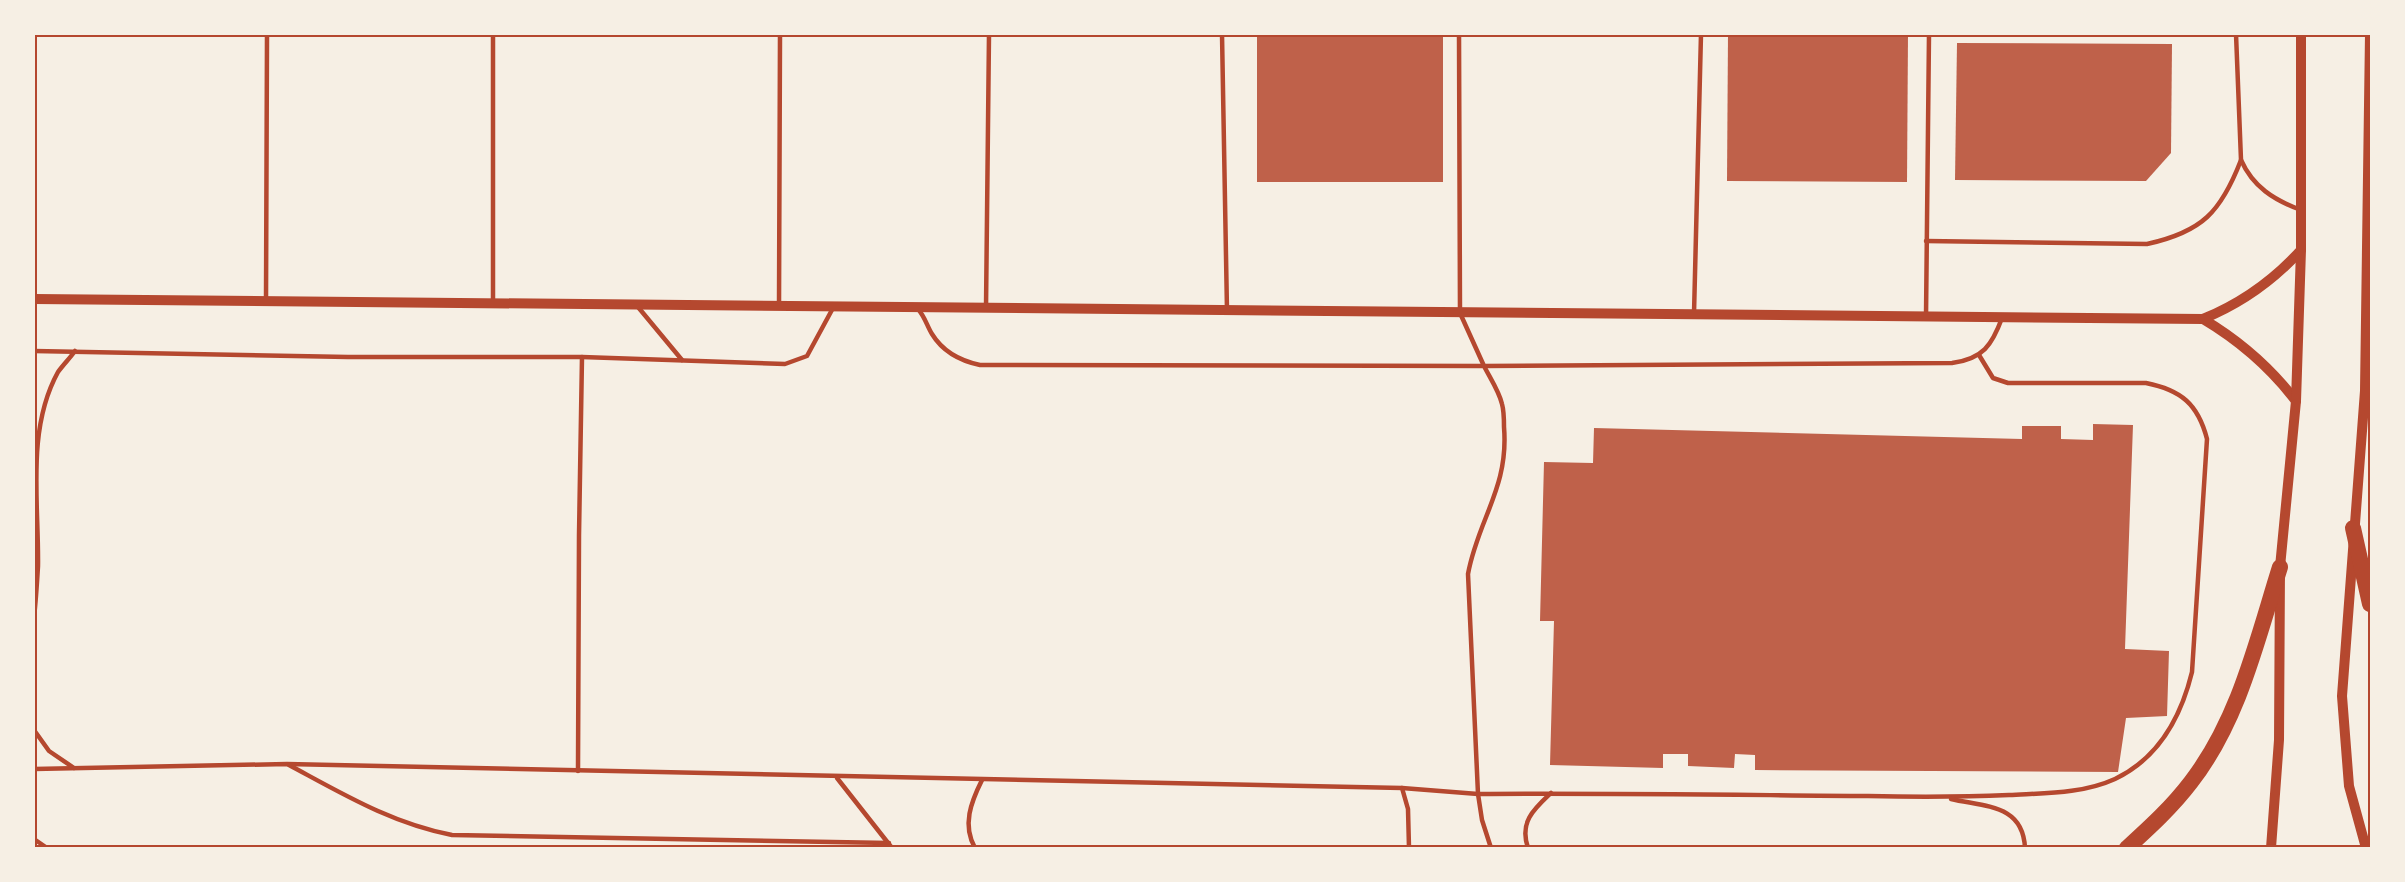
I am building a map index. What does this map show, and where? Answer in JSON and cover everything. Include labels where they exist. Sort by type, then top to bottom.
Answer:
[{"type":"highway","points":[[2353,528],[2370,604]]},
{"type":"highway","points":[[2127,848],[2157,821],[2192,781],[2220,737],[2241,689],[2280,567]]},
{"type":"street","points":[[2271,848],[2279,740],[2280,567],[2296,401],[2301,249],[2301,34]]},
{"type":"street","points":[[2366,848],[2349,786],[2342,696],[2353,528],[2368,388],[2366,239],[2370,34]]},
{"type":"street","points":[[2366,239],[2370,250]]},
{"type":"street","points":[[34,299],[2203,320],[2225,310],[2266,284],[2301,249]]},
{"type":"street","points":[[2203,320],[2245,346],[2275,375],[2296,401]]},
{"type":"lane","points":[[266,302],[267,34]]},
{"type":"lane","points":[[493,304],[494,34]]},
{"type":"lane","points":[[779,306],[780,34]]},
{"type":"lane","points":[[986,308],[989,34]]},
{"type":"lane","points":[[1222,34],[1227,311]]},
{"type":"lane","points":[[1459,34],[1460,313],[1502,403],[1506,442],[1499,487],[1473,552],[1468,574],[1478,794],[1482,820],[1491,848]]},
{"type":"lane","points":[[1694,314],[1701,34]]},
{"type":"lane","points":[[1926,317],[1929,34]]},
{"type":"lane","points":[[2236,34],[2241,160],[2248,175],[2271,197],[2301,210]]},
{"type":"lane","points":[[1926,241],[2147,244],[2173,238],[2197,226],[2217,208],[2231,186],[2241,160]]},
{"type":"lane","points":[[636,305],[682,360]]},
{"type":"lane","points":[[34,351],[360,357],[582,357],[785,364],[807,356],[834,307]]},
{"type":"lane","points":[[917,308],[944,349],[967,362],[980,365],[1485,366],[1952,363],[1967,361],[1979,355],[1990,345],[2002,318]]},
{"type":"lane","points":[[34,617],[38,567],[36,478],[41,421],[59,371],[75,351]]},
{"type":"lane","points":[[34,769],[287,764],[837,778],[1402,788],[1478,794],[1943,797],[2065,792],[2092,788],[2117,778],[2139,764],[2164,738],[2186,699],[2192,672],[2208,454],[2205,432],[2197,412],[2175,391],[2146,383],[2008,383],[1993,378],[1979,355]]},
{"type":"lane","points":[[578,771],[582,357]]},
{"type":"lane","points":[[34,729],[49,751],[74,768]]},
{"type":"lane","points":[[287,764],[396,820],[452,835],[890,845]]},
{"type":"lane","points":[[837,778],[890,845]]},
{"type":"lane","points":[[975,848],[968,826],[969,811],[982,780]]},
{"type":"lane","points":[[1402,788],[1408,809],[1409,848]]},
{"type":"lane","points":[[1528,848],[1524,837],[1525,825],[1531,813],[1551,793]]},
{"type":"lane","points":[[1943,797],[2009,813],[2019,822],[2024,834],[2025,848]]},
{"type":"lane","points":[[34,839],[47,848]]},
{"type":"building","points":[[1257,34],[1443,34],[1443,182],[1257,182]]},
{"type":"building","points":[[1728,34],[1908,34],[1907,182],[1727,181]]},
{"type":"building","points":[[1957,43],[2172,44],[2171,153],[2146,181],[1955,180]]},
{"type":"building","points":[[2093,424],[2133,425],[2125,649],[2169,651],[2167,716],[2126,718],[2118,772],[1755,770],[1755,755],[1735,754],[1734,768],[1688,766],[1688,754],[1663,754],[1663,768],[1550,765],[1554,621],[1540,621],[1544,462],[1593,463],[1594,428],[2022,439],[2022,426],[2061,426],[2061,439],[2093,440]]}]
